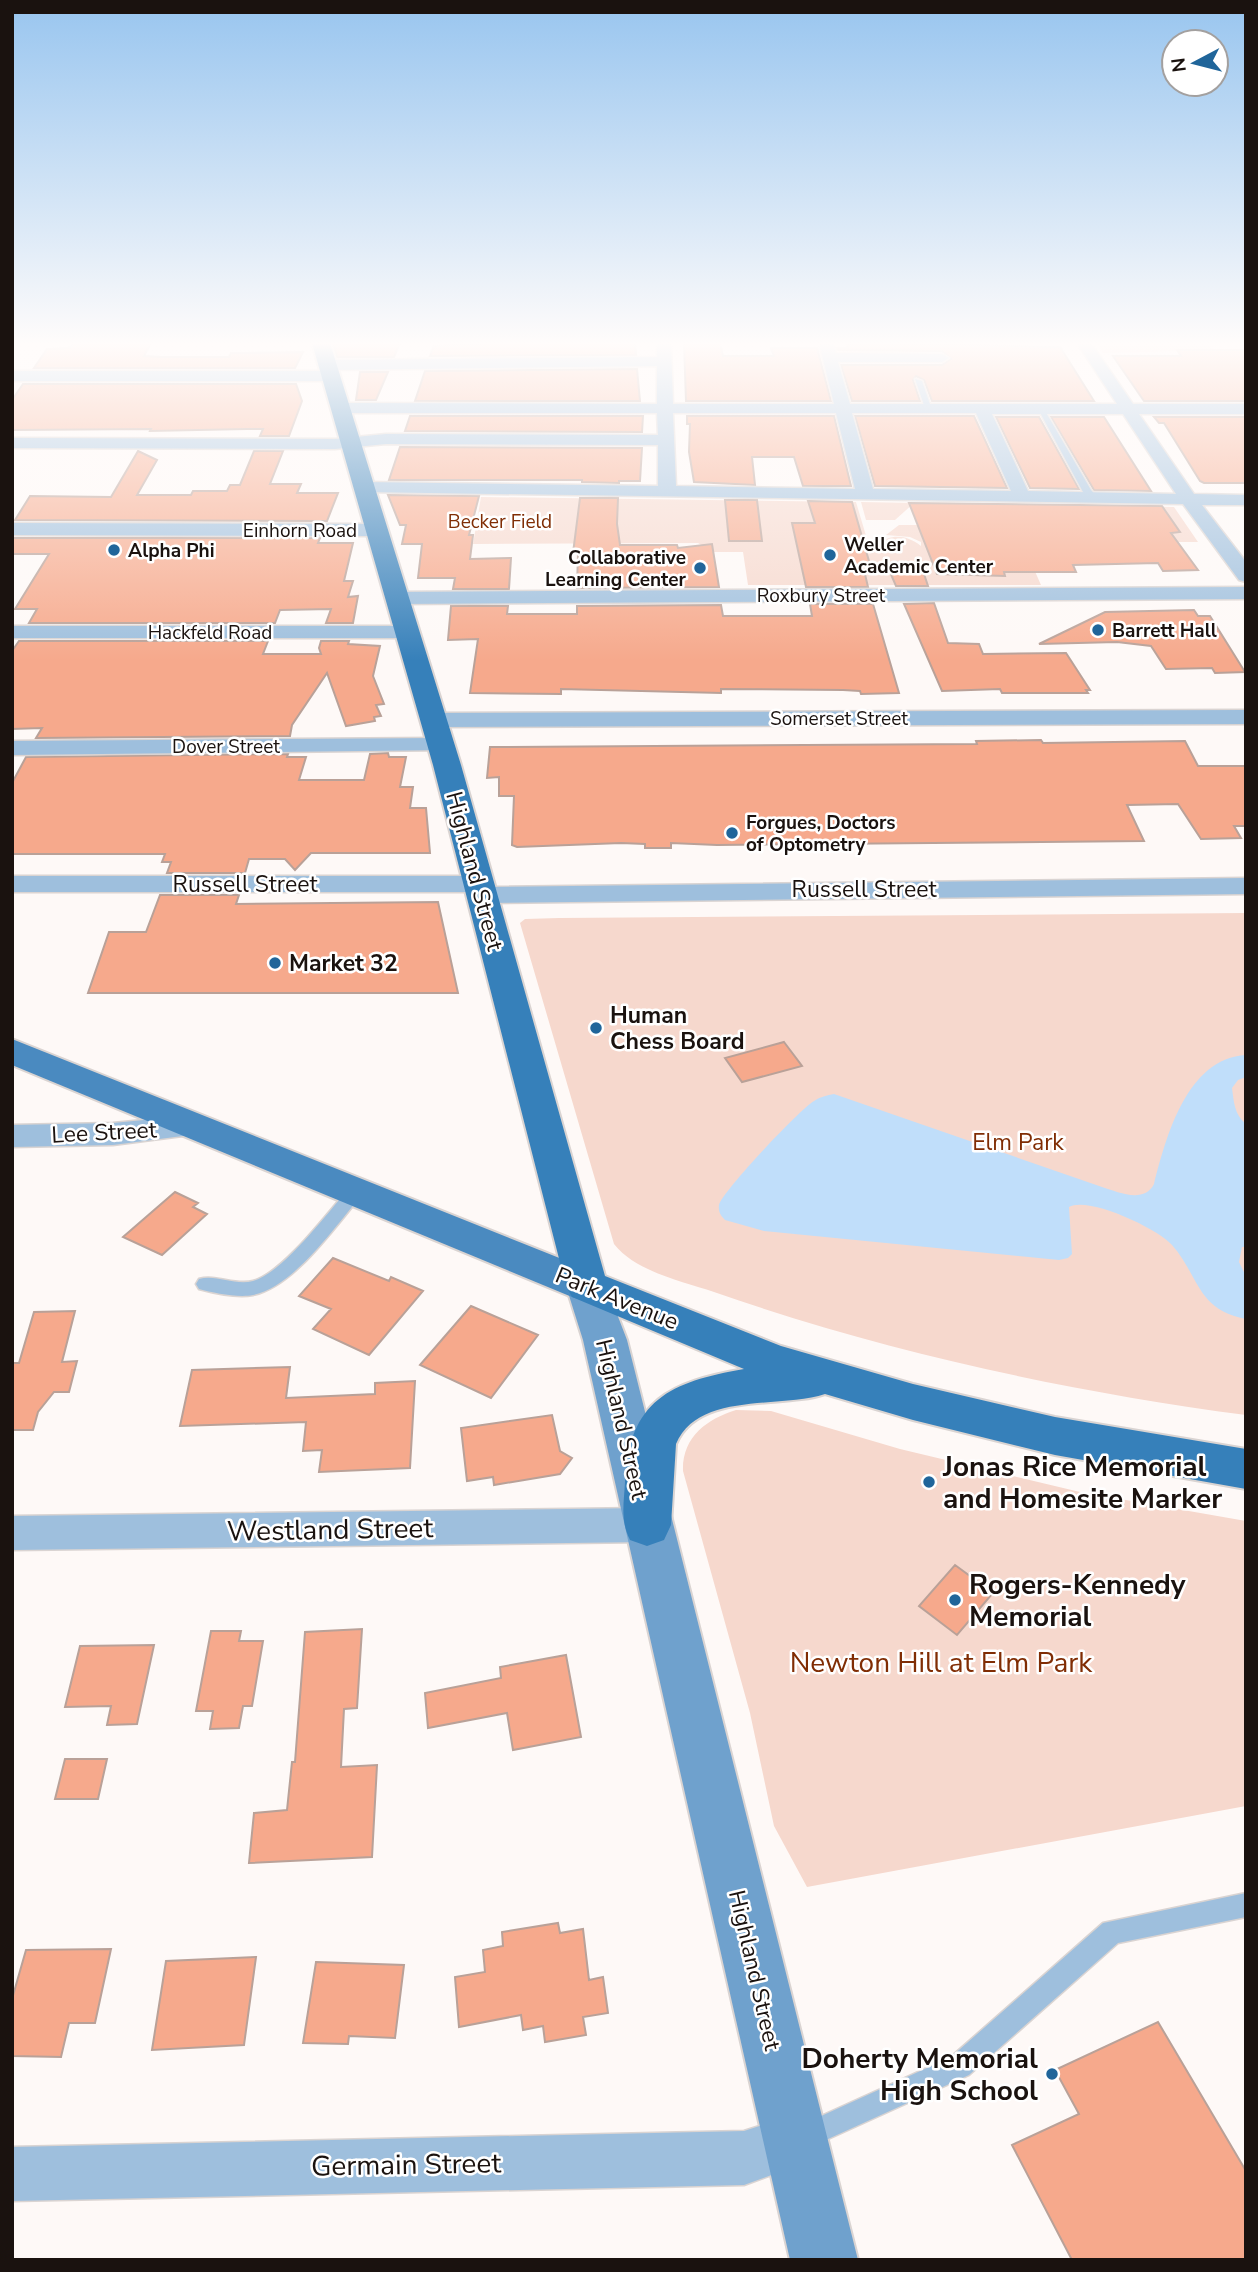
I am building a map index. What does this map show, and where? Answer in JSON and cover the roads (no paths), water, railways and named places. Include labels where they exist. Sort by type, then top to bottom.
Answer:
[{"type":"highway","name":"Highland Street","points":[[353,449],[440,745],[587,1286]]},
{"type":"highway","name":"Park Avenue","points":[[587,1286],[771,1361],[835,1379],[987,1421],[1114,1447],[1246,1469]]},
{"type":"highway","points":[[647,1525],[653,1443],[664,1419],[687,1403],[711,1393],[778,1383],[835,1379]]},
{"type":"main road","name":"Park Avenue","points":[[12,1051],[587,1286]]},
{"type":"main road","name":"Highland Street","points":[[587,1286],[605,1340],[824,2260]]},
{"type":"street","points":[[666,449],[667,492]]},
{"type":"street","points":[[853,449],[865,495]]},
{"type":"street","points":[[1000,449],[1022,497]]},
{"type":"street","points":[[1155,449],[1246,576]]},
{"type":"street","points":[[365,487],[1246,500]]},
{"type":"street","name":"Einhorn Road","points":[[12,529],[379,530]]},
{"type":"street","name":"Roxbury Street","points":[[396,598],[1246,593]]},
{"type":"street","name":"Hackfeld Road","points":[[12,632],[408,632]]},
{"type":"street","name":"Somerset Street","points":[[433,720],[1246,717]]},
{"type":"street","name":"Dover Street","points":[[12,748],[440,745]]},
{"type":"street","name":"Russell Street","points":[[12,884],[480,889],[1246,886]]},
{"type":"street","name":"Lee Street","points":[[12,1136],[113,1134],[195,1126]]},
{"type":"street","name":"Westland Street","points":[[12,1533],[647,1525]]},
{"type":"street","name":"Germain Street","points":[[12,2174],[744,2158],[796,2140]]},
{"type":"lane","points":[[1063,449],[1087,492],[1094,498]]},
{"type":"lane","points":[[205,1284],[254,1288],[270,1281],[293,1262],[356,1191]]},
{"type":"lane","points":[[796,2140],[845,2121],[960,2066],[1112,1932],[1246,1905]]},
{"type":"water","points":[[1246,1055],[1246,1077],[1238,1080],[1232,1088],[1237,1112],[1246,1124],[1246,1247],[1242,1247],[1239,1262],[1246,1276],[1246,1319],[1217,1308],[1208,1300],[1181,1257],[1164,1238],[1139,1223],[1092,1206],[1069,1207],[1072,1254],[1059,1260],[764,1231],[725,1220],[719,1212],[723,1197],[778,1134],[814,1101],[834,1094],[1115,1191],[1130,1195],[1144,1194],[1154,1184],[1173,1123],[1194,1085],[1208,1070],[1226,1059]]},
{"type":"place","name":"Alpha Phi","points":[[114,550]]},
{"type":"place","name":"Weller Academic Center","points":[[830,555]]},
{"type":"place","name":"Collaborative Learning Center","points":[[700,568]]},
{"type":"place","name":"Barrett Hall","points":[[1098,630]]},
{"type":"place","name":"Forgues, Doctors of Optometry","points":[[732,833]]},
{"type":"place","name":"Market 32","points":[[275,963]]},
{"type":"place","name":"Human Chess Board","points":[[596,1028]]},
{"type":"place","name":"Jonas Rice Memorial and Homesite Marker","points":[[929,1482]]},
{"type":"place","name":"Rogers-Kennedy Memorial","points":[[955,1600]]},
{"type":"place","name":"Doherty Memorial High School","points":[[1052,2074]]},
{"type":"park label","name":"Becker Field","points":[[500,521]]},
{"type":"park label","name":"Elm Park","points":[[1018,1142]]},
{"type":"park label","name":"Newton Hill at Elm Park","points":[[941,1662]]}]
